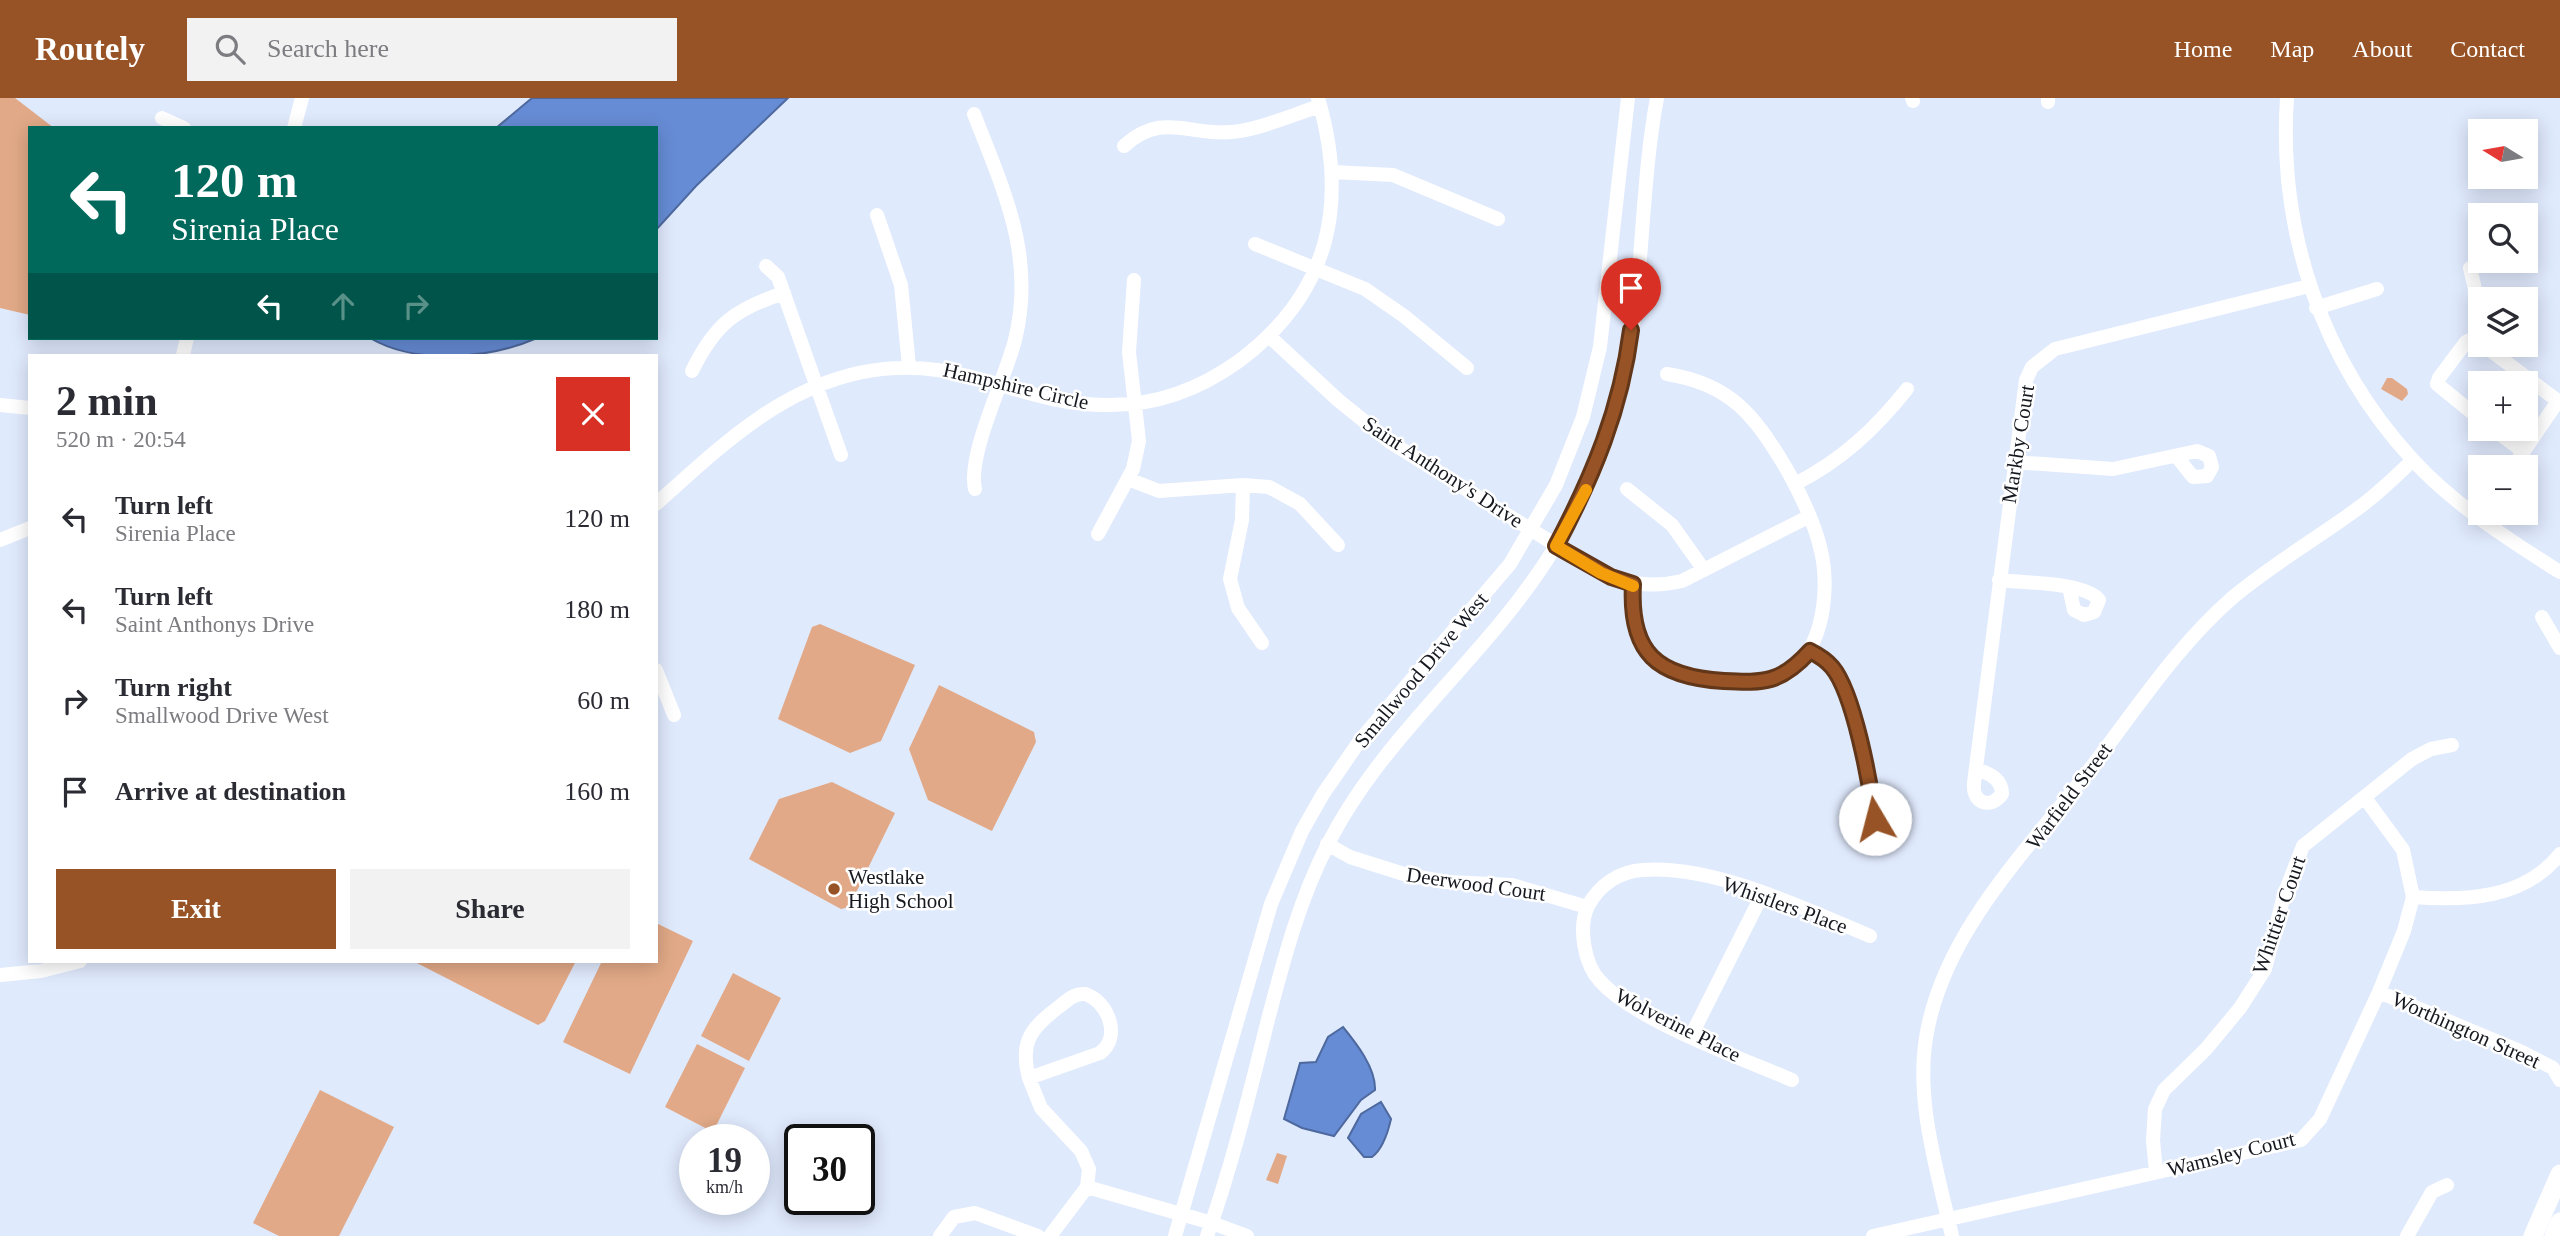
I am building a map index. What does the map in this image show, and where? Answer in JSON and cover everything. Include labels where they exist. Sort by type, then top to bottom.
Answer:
[{"type":"main road","points":[[2533,1236],[2560,1174]]},
{"type":"main road","points":[[2554,1236],[2560,1222]]},
{"type":"street","points":[[295,126],[302,98]]},
{"type":"street","name":"Smallwood Drive West","points":[[1175,1236],[1271,904],[1302,831],[1323,794],[1361,739],[1468,617],[1510,564],[1531,531],[1566,461],[1583,417],[1595,371],[1607,294],[1617,174],[1628,98]]},
{"type":"street","name":"Smallwood Drive West","points":[[1209,1229],[1239,1134],[1294,926],[1328,844],[1350,804],[1388,753],[1525,592],[1556,546],[1592,477],[1612,423],[1625,372],[1657,98]]},
{"type":"street","points":[[2287,98],[2287,183],[2316,308],[2351,378],[2380,421],[2413,460],[2468,504]]},
{"type":"street","points":[[1124,146],[1140,133],[1154,128],[1186,126],[1231,132],[1319,102]]},
{"type":"street","name":"Hampshire Circle","points":[[658,502],[754,419],[817,385],[864,372],[909,366],[954,371],[1077,403],[1137,404],[1177,394],[1209,380],[1270,337],[1298,301],[1316,267],[1328,227],[1333,172],[1329,136],[1319,102]]},
{"type":"street","points":[[974,114],[1009,199],[1019,245],[1020,317],[981,444],[975,489]]},
{"type":"street","points":[[162,118],[180,126]]},
{"type":"street","points":[[1333,172],[1393,175],[1498,219]]},
{"type":"street","points":[[877,215],[903,293],[909,366]]},
{"type":"street","points":[[1255,244],[1316,267],[1381,299],[1467,368]]},
{"type":"street","points":[[766,266],[778,277],[841,455]]},
{"type":"street","points":[[1098,534],[1128,479],[1139,441],[1137,404],[1129,352],[1134,281]]},
{"type":"street","name":"Markby Court","points":[[1977,769],[2014,462],[2026,380],[2032,368],[2055,349],[2309,286]]},
{"type":"street","points":[[2316,308],[2378,289]]},
{"type":"street","points":[[692,371],[708,341],[730,317],[750,304],[784,293]]},
{"type":"street","name":"Saint Anthony's Drive","points":[[1270,337],[1338,400],[1390,442],[1556,546],[1611,577],[1633,584]]},
{"type":"street","points":[[2468,342],[2437,384],[2468,409]]},
{"type":"street","points":[[2501,357],[2558,401],[2521,455]]},
{"type":"street","points":[[1667,374],[1707,384],[1737,401],[1758,423],[1795,484],[1819,541],[1824,568],[1820,619],[1810,651],[1788,672],[1764,682],[1697,679],[1668,671],[1649,654],[1635,630],[1633,584],[1669,584],[1704,570],[1752,543],[1808,517]]},
{"type":"street","points":[[1795,484],[1832,464],[1858,443],[1907,388]]},
{"type":"street","points":[[0,405],[28,408]]},
{"type":"street","points":[[2510,441],[2524,451]]},
{"type":"street","points":[[2014,462],[2113,469],[2177,457]]},
{"type":"street","name":"Warfield Street","points":[[1952,1236],[1925,1105],[1924,1056],[1928,1028],[1942,977],[1970,925],[2139,703],[2211,619],[2233,597],[2360,507],[2413,460]]},
{"type":"street","points":[[1128,479],[1153,490],[1166,492],[1243,485],[1264,486],[1291,497],[1307,510],[1339,545]]},
{"type":"street","points":[[1243,485],[1242,520],[1230,579],[1238,608],[1262,643]]},
{"type":"street","points":[[1627,489],[1672,526],[1704,570]]},
{"type":"street","points":[[2496,525],[2560,572]]},
{"type":"street","points":[[0,540],[28,529]]},
{"type":"street","points":[[1999,580],[2069,587]]},
{"type":"street","points":[[2542,617],[2560,648]]},
{"type":"street","points":[[1810,651],[1831,666],[1840,680],[1867,764],[1875,819]]},
{"type":"street","points":[[658,675],[674,715]]},
{"type":"street","name":"Whittier Court","points":[[2156,1172],[2154,1110],[2164,1090],[2206,1049],[2241,1008],[2265,969],[2284,895],[2303,846],[2413,759],[2431,749],[2452,745]]},
{"type":"street","name":"Wamsley Court","points":[[1872,1236],[2301,1140],[2319,1119],[2379,992],[2404,931],[2413,897],[2403,850],[2365,798]]},
{"type":"street","name":"Deerwood Court","points":[[1328,844],[1350,858],[1407,875],[1448,882],[1512,885],[1587,907]]},
{"type":"street","points":[[2413,897],[2453,900],[2500,895],[2550,867],[2560,854]]},
{"type":"street","name":"Whistlers Place","points":[[1587,907],[1615,877],[1641,870],[1692,875],[1763,893],[1871,936]]},
{"type":"street","points":[[1691,1036],[1763,893]]},
{"type":"street","name":"Wolverine Place","points":[[1587,907],[1584,940],[1588,960],[1595,975],[1617,995],[1691,1036],[1792,1080]]},
{"type":"street","points":[[0,975],[41,971],[67,963]]},
{"type":"street","name":"Worthington Street","points":[[2379,992],[2558,1071]]},
{"type":"street","points":[[1028,1078],[1105,1049],[1112,1029],[1093,998],[1085,994],[1074,995],[1034,1027],[1026,1049],[1028,1078],[1045,1114],[1085,1157],[1089,1169],[1087,1187],[1050,1236]]},
{"type":"street","points":[[2407,1236],[2431,1192],[2447,1185]]},
{"type":"street","points":[[1087,1187],[1183,1214],[1209,1229],[1247,1236]]},
{"type":"street","points":[[940,1236],[954,1217],[975,1213],[1038,1236]]},
{"type":"shaded area","points":[[0,98],[15,98],[51,126],[28,126],[28,315],[0,308]]},
{"type":"shaded area","points":[[2387,378],[2392,378],[2407,389],[2408,394],[2402,401],[2381,389]]},
{"type":"shaded area","points":[[820,624],[915,665],[881,741],[850,753],[778,719],[812,627]]},
{"type":"shaded area","points":[[939,685],[1034,732],[1036,742],[992,831],[928,800],[909,749]]},
{"type":"shaded area","points":[[832,782],[895,813],[849,907],[841,909],[749,859],[779,799]]},
{"type":"shaded area","points":[[658,924],[693,941],[630,1074],[563,1042],[601,963],[658,963]]},
{"type":"shaded area","points":[[417,963],[575,963],[545,1021],[538,1025]]},
{"type":"shaded area","points":[[733,973],[781,998],[749,1061],[701,1036]]},
{"type":"shaded area","points":[[697,1044],[745,1068],[717,1124],[698,1124],[665,1107]]},
{"type":"shaded area","points":[[320,1090],[394,1127],[339,1236],[279,1236],[253,1223]]},
{"type":"shaded area","points":[[1277,1153],[1287,1156],[1278,1184],[1266,1180]]},
{"type":"water","points":[[532,98],[788,98],[696,186],[658,228],[658,126],[498,126]]},
{"type":"water","points":[[374,340],[532,340],[497,351],[475,354],[423,354],[388,347]]},
{"type":"water","points":[[1343,1027],[1369,1065],[1375,1090],[1361,1100],[1334,1136],[1302,1128],[1284,1119],[1300,1063],[1316,1062],[1328,1037]]},
{"type":"water","points":[[1381,1102],[1391,1119],[1388,1129],[1376,1154],[1364,1157],[1348,1138],[1361,1114]]},
{"type":"slow traffic","points":[[1586,490],[1556,546],[1601,573],[1633,586]]},
{"type":"place","name":"Westlake High School","points":[[834,889]]},
{"type":"route","points":[[1631,330],[1625,372],[1612,423],[1588,485],[1556,546],[1611,577],[1633,584],[1632,611],[1635,630],[1649,654],[1668,671],[1688,678],[1764,682],[1781,677],[1810,651],[1823,659],[1840,680],[1867,764],[1875,819]]}]
